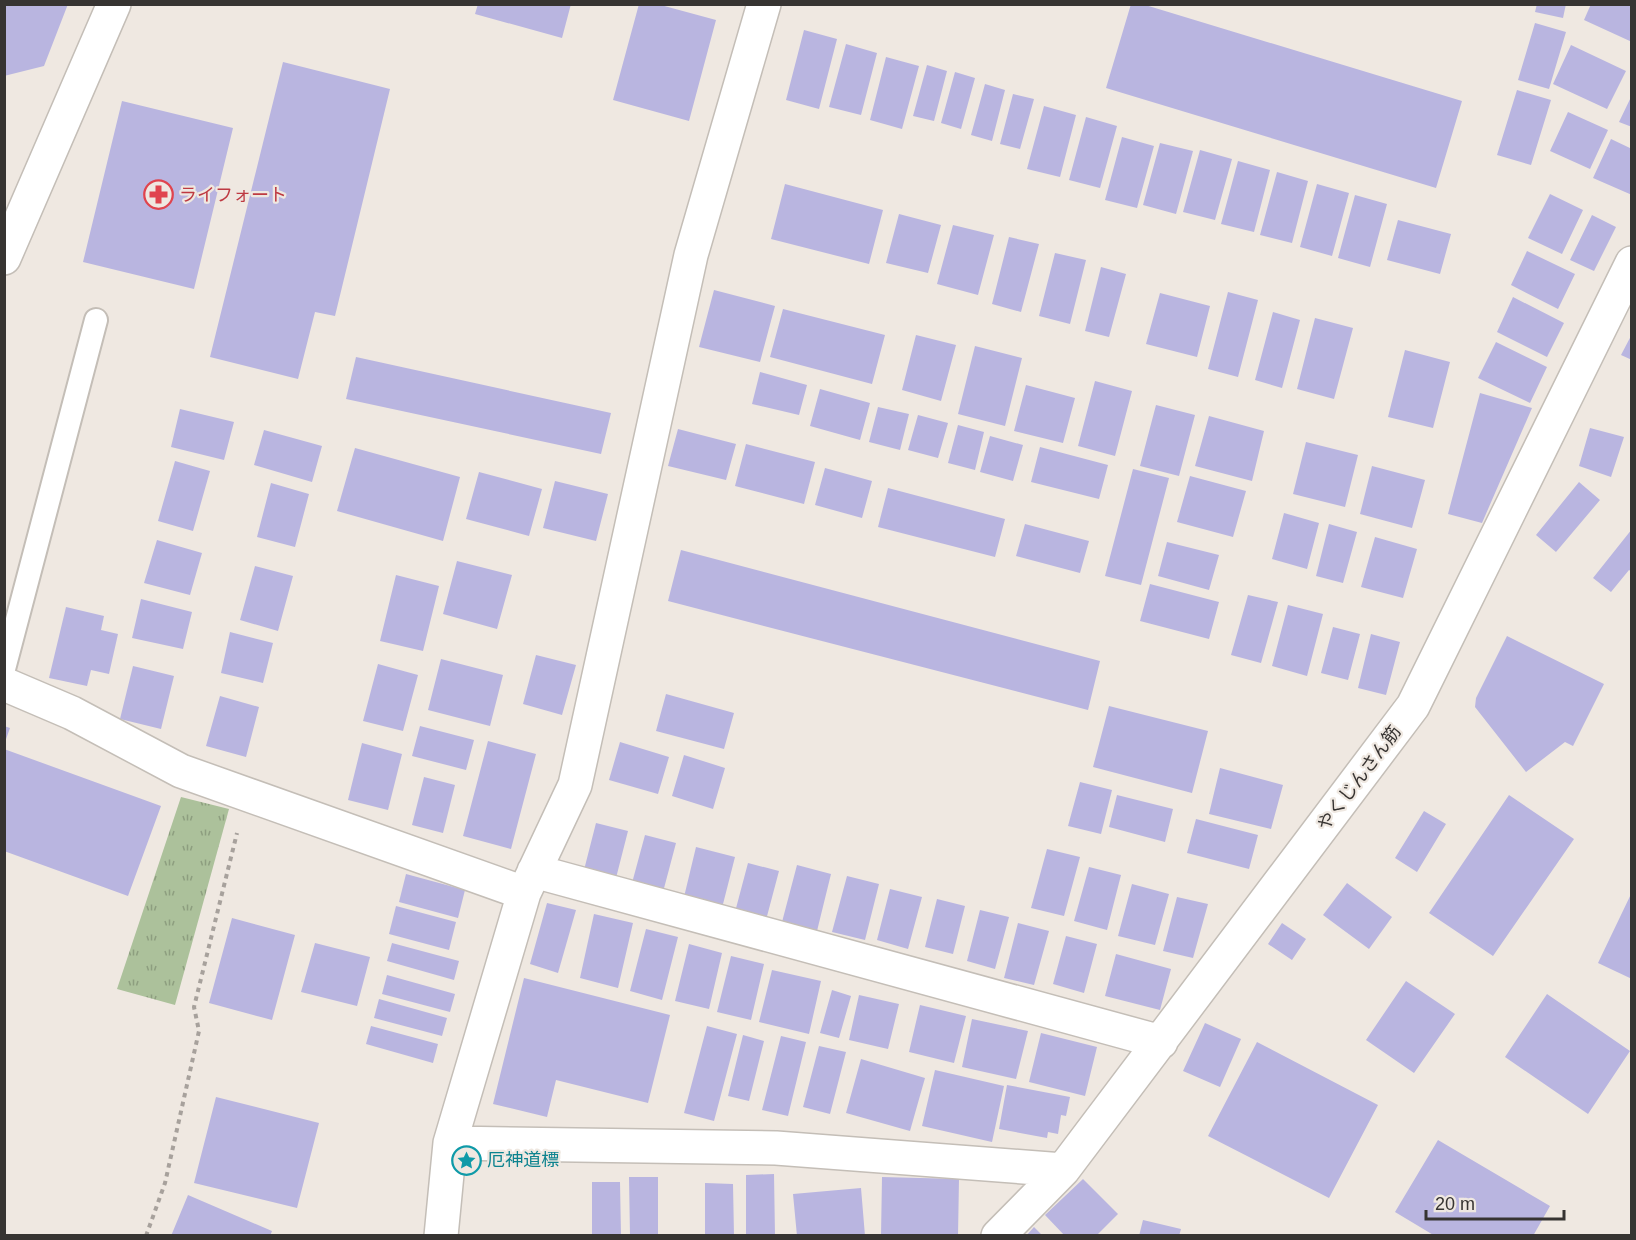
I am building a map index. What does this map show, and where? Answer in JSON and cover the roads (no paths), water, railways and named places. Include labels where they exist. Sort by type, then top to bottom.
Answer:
[{"type":"street","points":[[4,258],[114,4]]},
{"type":"street","points":[[441,1236],[450,1143],[529,882],[575,785],[692,255],[764,4]]},
{"type":"street","name":"やくじんさん筋","points":[[998,1236],[1064,1170],[1413,706],[1632,263]]},
{"type":"street","points":[[4,684],[72,713],[181,771],[246,794],[529,882],[1161,1042]]},
{"type":"street","points":[[450,1143],[776,1148],[1064,1170]]},
{"type":"lane","points":[[4,669],[96,320]]},
{"type":"place","name":"ライフォート","points":[[158,195]]},
{"type":"place","name":"厄神道標","points":[[466,1160]]}]
